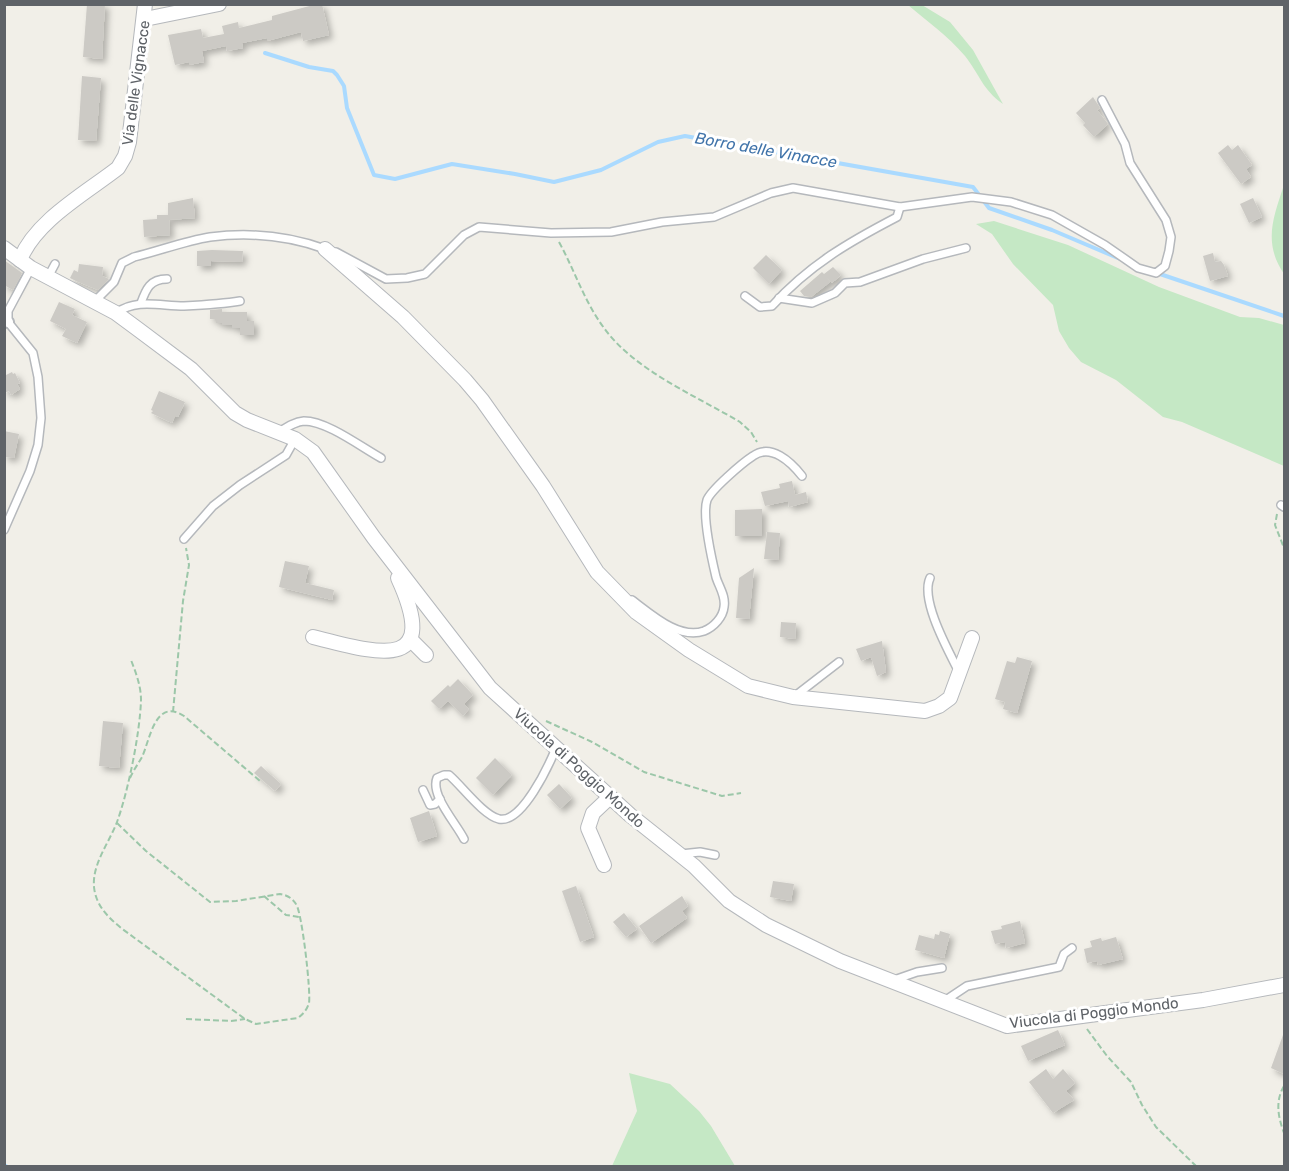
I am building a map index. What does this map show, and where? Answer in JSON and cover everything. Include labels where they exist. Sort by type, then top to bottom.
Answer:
[{"type":"street","name":"Via delle Vignacce","points":[[25,264],[25,247],[40,230],[118,168],[125,156],[129,142],[146,4]]},
{"type":"street","points":[[145,19],[219,4]]},
{"type":"street","name":"Viucola di Poggio Mondo","points":[[4,248],[25,264],[116,313],[190,369],[235,413],[295,439],[313,452],[381,546],[490,688],[729,901],[766,926],[840,961],[1007,1026],[1203,1000],[1284,985]]},
{"type":"street","points":[[326,249],[420,333],[471,387],[543,486],[597,572],[636,612],[699,656],[748,686],[793,697],[925,711],[939,706],[950,698],[972,638]]},
{"type":"street","points":[[313,638],[346,646],[384,651],[401,649],[409,643],[413,627],[411,609],[381,546]]},
{"type":"street","points":[[410,639],[426,655]]},
{"type":"street","points":[[604,865],[591,840],[588,828],[593,813],[610,797]]},
{"type":"lane","points":[[94,302],[114,282],[122,263],[134,257],[210,237],[257,234],[312,244],[338,253],[386,279],[407,278],[425,274],[464,235],[479,227],[551,233],[611,232],[662,222],[714,217],[771,193],[793,188],[900,207],[972,197],[1011,202],[1052,215],[1105,245],[1138,268],[1156,273],[1165,266],[1169,251],[1171,237],[1166,220],[1131,163],[1125,144],[1102,100]]},
{"type":"lane","points":[[745,296],[760,307],[772,306],[818,263],[863,234],[897,217],[900,207]]},
{"type":"lane","points":[[779,298],[812,303],[835,293],[845,284],[860,282],[923,259],[966,248]]},
{"type":"lane","points":[[4,530],[35,454],[41,418],[38,377],[33,353],[6,322],[25,264]]},
{"type":"lane","points":[[48,277],[55,264]]},
{"type":"lane","points":[[141,303],[150,284],[167,279]]},
{"type":"lane","points":[[116,313],[141,303],[184,306],[240,301]]},
{"type":"lane","points":[[279,432],[292,424],[305,421],[324,426],[381,458]]},
{"type":"lane","points":[[184,539],[222,499],[286,455],[295,439]]},
{"type":"lane","points":[[597,572],[635,603],[673,628],[693,633],[708,629],[717,621],[724,607],[705,513],[707,500],[714,489],[761,452],[780,456],[802,476]]},
{"type":"lane","points":[[930,578],[927,586],[927,600],[958,672]]},
{"type":"lane","points":[[793,697],[803,692],[839,663]]},
{"type":"lane","points":[[464,839],[440,799],[436,782],[440,776],[449,775],[499,819],[519,811],[538,785],[556,748]]},
{"type":"lane","points":[[423,790],[430,805],[440,799]]},
{"type":"lane","points":[[678,854],[700,852],[715,855]]},
{"type":"lane","points":[[944,1002],[967,986],[1059,967],[1064,954],[1072,948]]},
{"type":"lane","points":[[891,981],[917,972],[942,968]]},
{"type":"path","points":[[551,233],[566,254],[588,304],[614,340],[647,368],[740,422],[751,432],[761,452]]},
{"type":"path","points":[[1283,506],[1276,515],[1275,525],[1284,548]]},
{"type":"path","points":[[173,712],[183,601],[189,565],[184,539]]},
{"type":"path","points":[[117,822],[146,850],[210,902],[236,902],[280,894],[286,895],[295,903],[302,927],[309,999],[306,1010],[298,1018],[256,1024],[245,1020],[121,928],[101,907],[94,889],[95,872],[117,822],[128,780],[141,700],[139,680],[131,660]]},
{"type":"path","points":[[128,780],[142,757],[154,723],[162,715],[173,712],[184,716],[260,781]]},
{"type":"path","points":[[523,718],[538,718],[554,724],[592,742],[644,772],[722,796],[741,794]]},
{"type":"path","points":[[264,896],[286,915],[299,917]]},
{"type":"path","points":[[1079,1017],[1107,1056],[1131,1082],[1156,1127],[1196,1167]]},
{"type":"path","points":[[186,1019],[245,1020]]},
{"type":"path","points":[[1284,1086],[1279,1095],[1280,1120],[1284,1133]]},
{"type":"green space","points":[[908,5],[922,5],[950,22],[973,50],[1003,104],[986,87],[965,56]]},
{"type":"green space","points":[[1284,185],[1284,274],[1274,252],[1272,230],[1276,208]]},
{"type":"green space","points":[[994,221],[1068,245],[1159,287],[1240,317],[1259,318],[1284,325],[1284,466],[1182,422],[1163,417],[1116,380],[1081,362],[1059,331],[1053,305],[1013,264],[992,234],[976,224]]},
{"type":"green space","points":[[629,1073],[670,1084],[699,1111],[711,1126],[735,1166],[612,1166],[637,1111]]},
{"type":"building","points":[[87,4],[105,4],[102,59],[83,57]]},
{"type":"building","points":[[322,4],[329,35],[303,41],[301,32],[267,41],[267,38],[242,43],[243,48],[227,51],[226,46],[202,51],[204,62],[175,65],[168,35],[201,29],[203,38],[224,34],[222,26],[238,22],[239,28],[272,20],[272,16]]},
{"type":"building","points":[[82,76],[101,78],[96,141],[78,140]]},
{"type":"building","points":[[1093,97],[1100,108],[1097,110],[1108,124],[1094,137],[1076,113]]},
{"type":"building","points":[[1228,145],[1232,150],[1238,145],[1252,165],[1246,169],[1251,177],[1241,184],[1218,153]]},
{"type":"building","points":[[193,198],[195,218],[169,220],[170,235],[144,237],[143,220],[157,219],[157,215],[168,215],[168,203]]},
{"type":"building","points":[[1253,198],[1262,217],[1249,223],[1240,204]]},
{"type":"building","points":[[197,251],[243,251],[242,262],[211,261],[211,266],[197,266]]},
{"type":"building","points":[[1213,253],[1215,262],[1221,261],[1228,276],[1210,281],[1203,256]]},
{"type":"building","points":[[766,255],[782,270],[769,284],[753,268]]},
{"type":"building","points":[[4,260],[22,273],[13,290],[4,285]]},
{"type":"building","points":[[79,264],[103,267],[102,276],[109,279],[98,290],[70,278],[74,270],[78,272]]},
{"type":"building","points":[[833,267],[841,275],[832,283],[827,278],[830,282],[811,297],[804,296],[800,291],[822,272],[824,274]]},
{"type":"building","points":[[59,302],[75,309],[72,315],[87,322],[77,343],[62,336],[66,329],[50,321]]},
{"type":"building","points":[[222,309],[222,312],[247,312],[247,321],[254,321],[254,335],[240,335],[240,328],[222,325],[222,323],[216,323],[216,319],[210,319],[210,310]]},
{"type":"building","points":[[15,373],[20,383],[17,384],[20,389],[11,395],[9,391],[4,393],[4,376]]},
{"type":"building","points":[[159,391],[185,402],[178,417],[175,416],[172,423],[151,413]]},
{"type":"building","points":[[4,431],[19,434],[14,458],[4,457]]},
{"type":"building","points":[[792,481],[795,495],[806,492],[808,502],[789,507],[788,501],[765,506],[761,492],[780,488],[779,484]]},
{"type":"building","points":[[762,509],[762,536],[735,536],[735,510]]},
{"type":"building","points":[[767,532],[780,533],[778,560],[764,559]]},
{"type":"building","points":[[285,561],[309,566],[305,583],[334,590],[332,600],[279,587]]},
{"type":"building","points":[[754,568],[749,619],[736,618],[739,578]]},
{"type":"building","points":[[781,622],[796,623],[795,639],[780,637]]},
{"type":"building","points":[[882,641],[886,672],[877,676],[871,657],[861,661],[856,649]]},
{"type":"building","points":[[1017,657],[1032,661],[1017,713],[1003,709],[1005,702],[995,699],[1007,661],[1015,663]]},
{"type":"building","points":[[458,679],[473,695],[464,704],[469,709],[463,716],[448,701],[439,709],[431,701]]},
{"type":"building","points":[[103,721],[123,723],[119,768],[99,766]]},
{"type":"building","points":[[495,758],[512,775],[493,795],[476,778]]},
{"type":"building","points":[[261,766],[281,784],[275,791],[254,773]]},
{"type":"building","points":[[559,784],[572,798],[560,809],[547,795]]},
{"type":"building","points":[[429,811],[437,836],[418,842],[410,818]]},
{"type":"building","points":[[773,881],[794,884],[791,901],[770,897]]},
{"type":"building","points":[[576,886],[594,937],[580,942],[562,891]]},
{"type":"building","points":[[682,896],[688,906],[682,911],[687,918],[651,943],[639,926]]},
{"type":"building","points":[[624,913],[637,929],[626,937],[613,922]]},
{"type":"building","points":[[1020,921],[1025,943],[1006,948],[1005,942],[995,944],[991,931]]},
{"type":"building","points":[[940,931],[950,934],[944,958],[915,950],[919,935],[934,939],[935,934],[939,935]]},
{"type":"building","points":[[1116,937],[1123,959],[1098,965],[1097,961],[1087,963],[1084,949],[1092,947],[1090,941],[1101,938],[1102,941]]},
{"type":"building","points":[[1058,1030],[1065,1045],[1028,1061],[1021,1046]]},
{"type":"building","points":[[1284,1035],[1284,1074],[1271,1068]]},
{"type":"building","points":[[1046,1069],[1053,1079],[1063,1069],[1075,1083],[1066,1091],[1074,1100],[1053,1113],[1029,1082]]},
{"type":"waterway","name":"Borro delle Vinacce","points":[[265,53],[309,67],[333,71],[337,75],[344,86],[347,108],[374,175],[395,179],[452,164],[554,182],[601,170],[658,142],[685,136],[973,187],[989,208],[1052,230],[1125,261]]},
{"type":"waterway","name":"Borro delle Vinacce","points":[[1157,273],[1284,316]]}]
